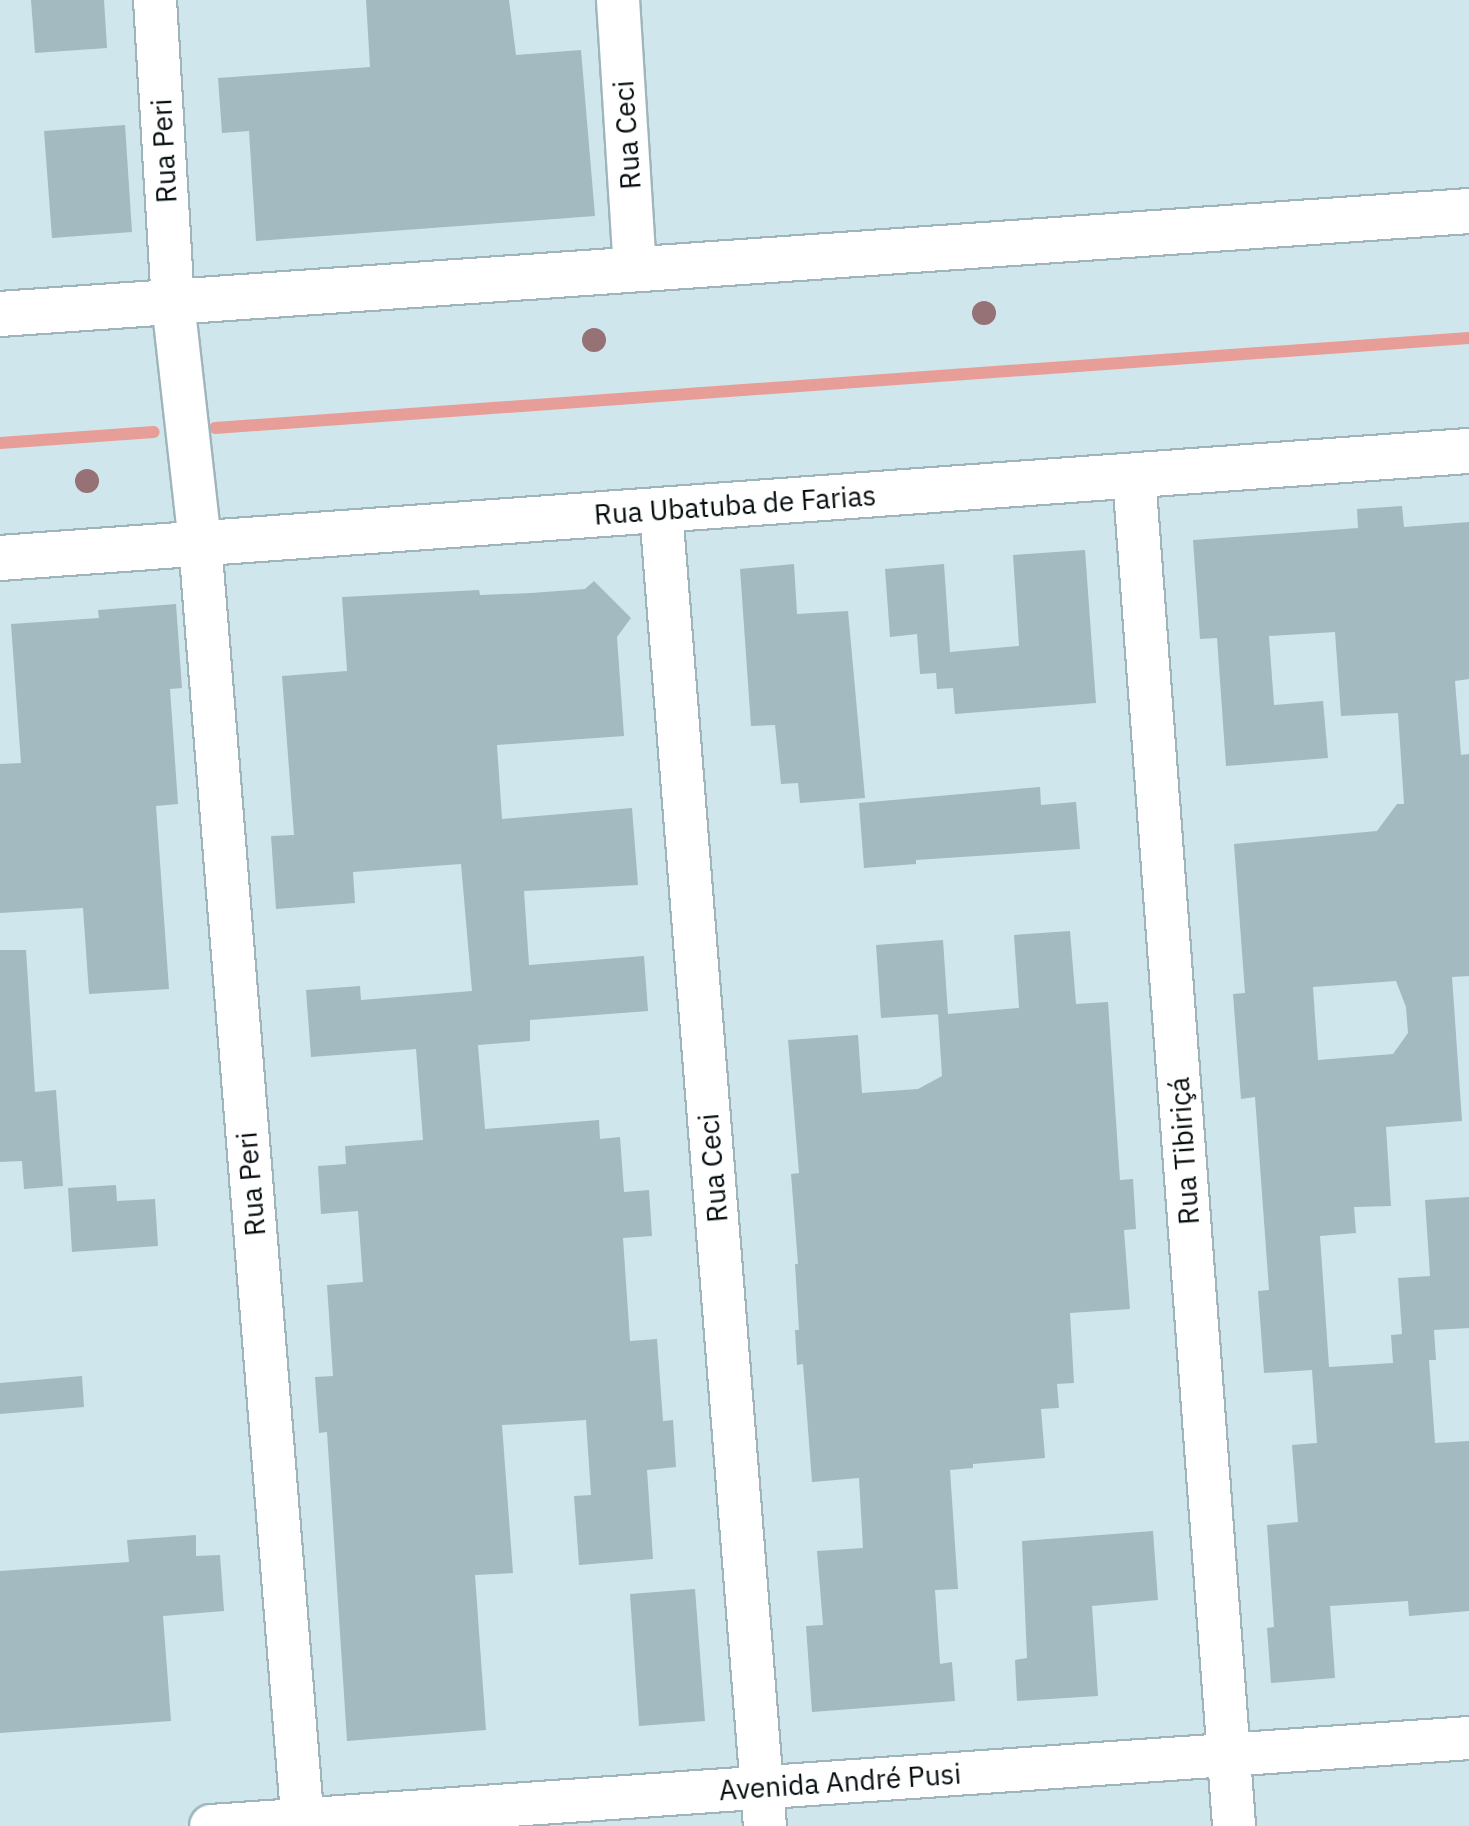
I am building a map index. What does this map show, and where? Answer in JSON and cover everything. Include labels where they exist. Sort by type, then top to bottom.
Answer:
[{"type":"street","name":"Rua Peri","points":[[155,0],[173,302],[200,543],[302,1823]]},
{"type":"street","name":"Rua Ceci","points":[[618,0],[635,269]]},
{"type":"street","points":[[0,314],[1469,211]]},
{"type":"street","name":"Rua Ubatuba de Farias","points":[[0,558],[1469,451]]},
{"type":"street","name":"Rua Tibiriçá","points":[[1134,476],[1234,1826]]},
{"type":"street","name":"Rua Ceci","points":[[661,511],[764,1807]]},
{"type":"street","name":"Avenida André Pusi","points":[[211,1826],[764,1807],[1229,1755],[1469,1738]]},
{"type":"building","points":[[31,0],[104,0],[107,48],[35,53]]},
{"type":"building","points":[[366,0],[509,0],[516,55],[581,50],[595,216],[256,241],[249,131],[222,133],[218,78],[370,67]]},
{"type":"building","points":[[125,125],[132,232],[52,238],[44,131]]},
{"type":"building","points":[[1402,506],[1404,527],[1469,522],[1469,679],[1455,681],[1461,755],[1469,754],[1469,976],[1452,977],[1462,1121],[1386,1127],[1391,1206],[1354,1207],[1356,1233],[1320,1236],[1329,1367],[1393,1363],[1391,1335],[1402,1334],[1398,1278],[1430,1276],[1425,1200],[1469,1197],[1469,1328],[1434,1330],[1436,1360],[1429,1360],[1435,1443],[1469,1441],[1469,1611],[1409,1616],[1408,1601],[1330,1606],[1335,1678],[1271,1683],[1267,1628],[1274,1627],[1267,1525],[1298,1522],[1292,1445],[1317,1443],[1312,1370],[1264,1373],[1258,1291],[1269,1290],[1255,1097],[1241,1099],[1233,994],[1245,993],[1234,844],[1377,831],[1397,804],[1404,804],[1398,713],[1341,716],[1335,632],[1269,636],[1274,705],[1323,701],[1328,758],[1226,766],[1217,638],[1200,639],[1193,540],[1358,528],[1357,509]],"holes":[[[1396,981],[1406,1007],[1408,1033],[1393,1054],[1318,1060],[1313,987]]]},
{"type":"building","points":[[1085,550],[1096,703],[955,714],[953,688],[937,689],[936,673],[920,674],[917,634],[890,637],[885,569],[944,564],[950,652],[1019,646],[1013,555]]},
{"type":"building","points":[[794,564],[797,614],[848,611],[865,798],[800,803],[798,783],[781,784],[775,725],[751,726],[740,569]]},
{"type":"building","points":[[594,581],[631,618],[617,637],[624,736],[497,745],[502,819],[632,808],[638,885],[524,891],[529,965],[644,956],[648,1011],[530,1020],[530,1041],[478,1045],[485,1129],[599,1120],[600,1139],[620,1137],[624,1192],[649,1190],[652,1236],[623,1238],[630,1341],[657,1339],[663,1421],[673,1420],[676,1467],[647,1470],[653,1559],[579,1565],[574,1496],[591,1495],[586,1420],[502,1425],[513,1573],[475,1575],[486,1730],[347,1741],[327,1432],[319,1433],[315,1377],[333,1376],[327,1285],[363,1282],[358,1211],[321,1214],[318,1166],[346,1164],[345,1146],[423,1140],[416,1049],[311,1057],[306,990],[360,986],[361,1000],[472,991],[461,864],[353,872],[355,903],[276,909],[271,836],[294,835],[282,676],[347,671],[342,597],[479,590],[480,595],[531,593],[585,589]]},
{"type":"building","points":[[176,604],[182,688],[170,689],[178,804],[156,806],[169,989],[89,994],[83,908],[0,913],[0,764],[21,763],[11,624],[99,618],[98,610]]},
{"type":"building","points":[[1040,787],[1041,805],[1076,802],[1080,849],[916,860],[916,864],[864,868],[859,803]]},
{"type":"building","points":[[1070,931],[1076,1004],[1108,1002],[1120,1180],[1133,1179],[1136,1229],[1124,1230],[1130,1309],[1070,1313],[1074,1383],[1057,1384],[1059,1408],[1041,1409],[1045,1458],[973,1464],[973,1468],[950,1470],[958,1589],[935,1590],[940,1664],[952,1662],[955,1701],[812,1712],[806,1626],[823,1625],[817,1551],[863,1548],[859,1478],[812,1482],[803,1364],[797,1365],[795,1330],[799,1330],[795,1264],[798,1264],[791,1174],[799,1173],[788,1040],[858,1035],[862,1093],[918,1089],[942,1076],[938,1014],[881,1018],[876,945],[943,940],[948,1014],[1019,1008],[1014,935]]},
{"type":"building","points":[[0,950],[26,950],[35,1092],[56,1090],[63,1186],[24,1189],[22,1161],[0,1162]]},
{"type":"building","points":[[116,1185],[117,1201],[155,1199],[158,1246],[72,1252],[68,1188]]},
{"type":"building","points":[[82,1376],[84,1407],[0,1414],[0,1383]]},
{"type":"building","points":[[1153,1531],[1158,1600],[1092,1606],[1098,1696],[1017,1701],[1015,1660],[1027,1658],[1022,1541]]},
{"type":"building","points":[[196,1535],[196,1556],[220,1555],[224,1611],[163,1616],[171,1721],[0,1733],[0,1571],[129,1562],[127,1540]]},
{"type":"building","points":[[695,1589],[705,1721],[639,1726],[630,1594]]},
{"type":"waterway","points":[[215,428],[1469,338]]},
{"type":"waterway","points":[[0,443],[154,432]]}]
